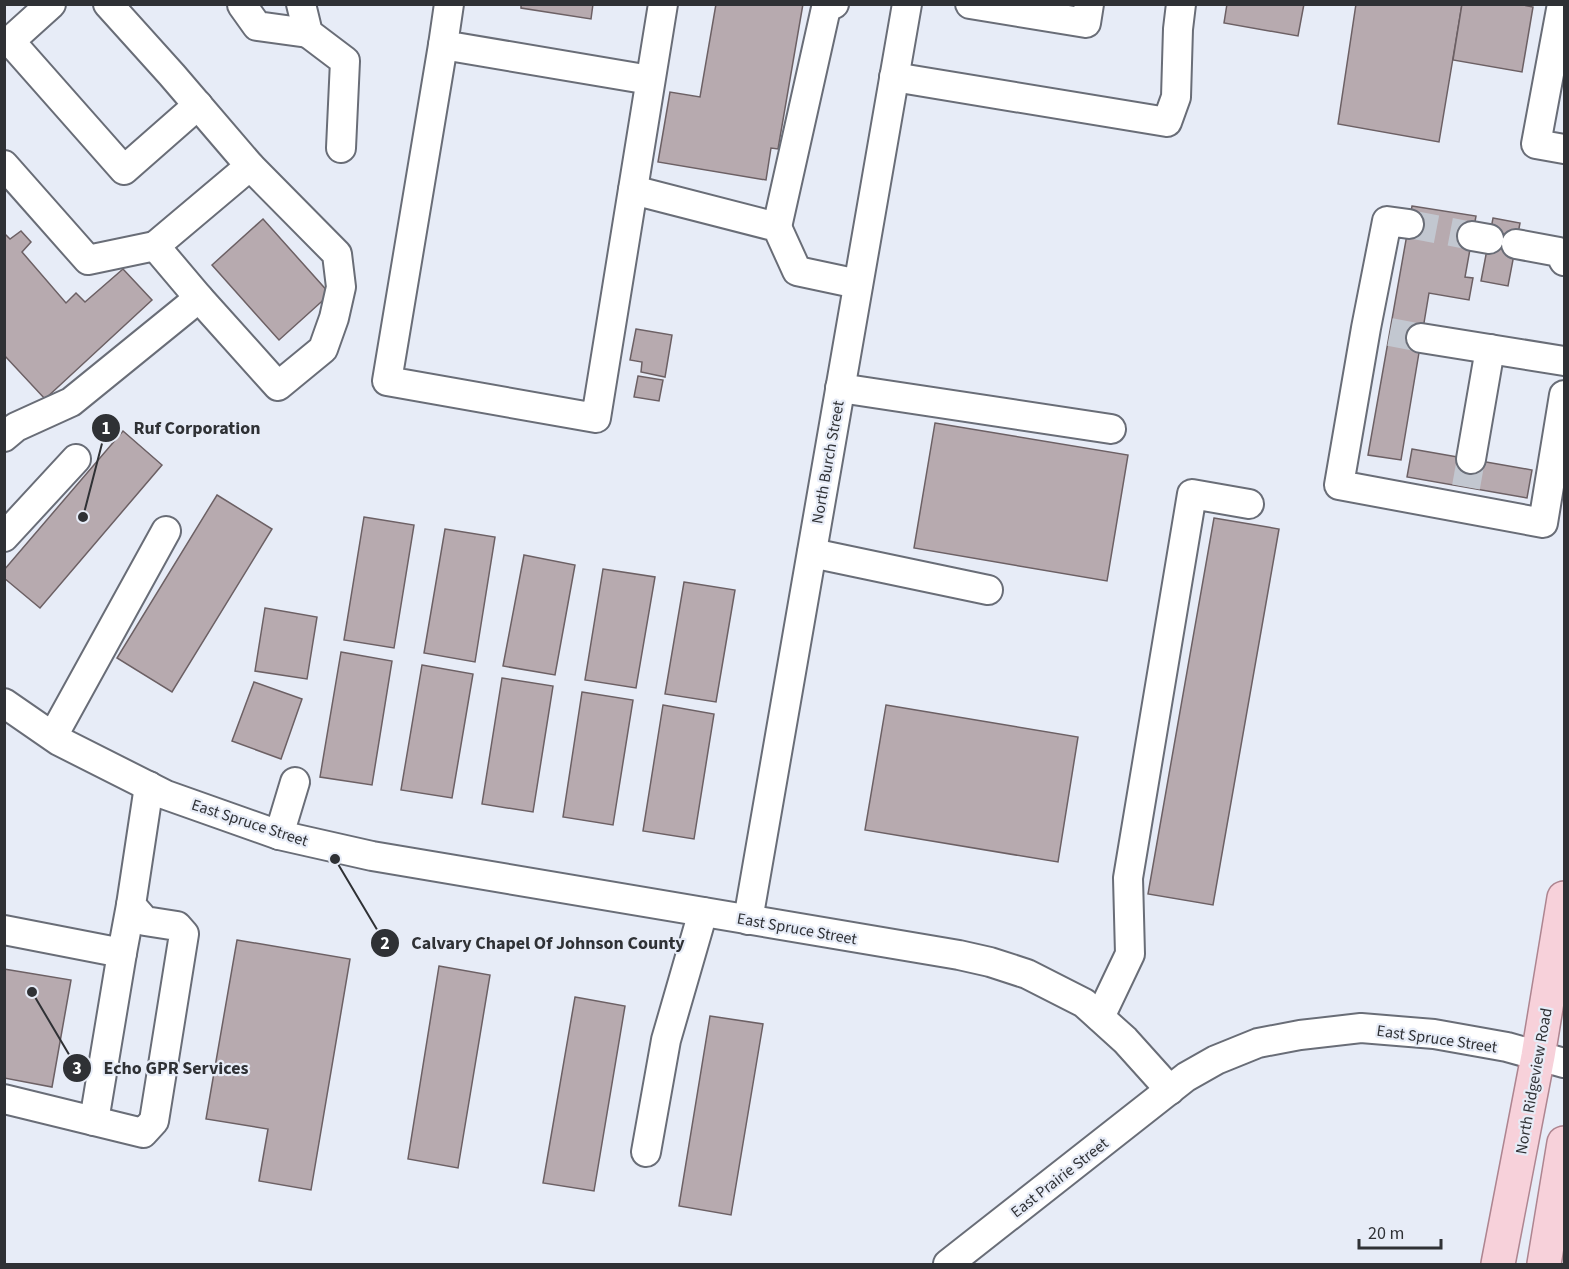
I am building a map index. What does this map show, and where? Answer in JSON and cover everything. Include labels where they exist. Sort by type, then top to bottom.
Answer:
[{"type":"main road","name":"North Ridgeview Road","points":[[1498,1264],[1551,1059],[1564,898]]},
{"type":"main road","points":[[1544,1264],[1564,1143]]},
{"type":"street","points":[[51,4],[10,41],[124,170],[198,105]]},
{"type":"street","points":[[108,4],[250,166],[337,254],[341,287],[334,318],[323,349],[278,386],[155,246]]},
{"type":"street","points":[[242,4],[257,26],[308,33],[345,61],[340,148]]},
{"type":"street","points":[[301,4],[308,33]]},
{"type":"street","points":[[449,4],[387,381],[596,417],[663,4]]},
{"type":"street","points":[[834,4],[826,8],[777,227],[798,271],[858,284]]},
{"type":"street","name":"North Burch Street","points":[[748,920],[907,4]]},
{"type":"street","points":[[970,4],[1086,23],[1089,4]]},
{"type":"street","points":[[894,77],[1167,122],[1176,97],[1181,4]]},
{"type":"street","points":[[1562,4],[1536,144],[1564,149]]},
{"type":"street","points":[[443,45],[650,80]]},
{"type":"street","points":[[4,165],[88,260],[155,246],[250,166]]},
{"type":"street","points":[[633,190],[777,227]]},
{"type":"street","points":[[1409,224],[1386,221],[1378,330],[1339,485],[1465,498],[1543,523],[1564,395]]},
{"type":"street","points":[[1492,240],[1559,252],[1564,261]]},
{"type":"street","points":[[4,437],[16,427],[70,402],[199,298]]},
{"type":"street","points":[[1421,338],[1564,361]]},
{"type":"street","points":[[1471,459],[1490,349]]},
{"type":"street","points":[[840,388],[1111,429]]},
{"type":"street","points":[[4,537],[76,459]]},
{"type":"street","points":[[1100,1017],[1130,954],[1128,878],[1192,494],[1249,504]]},
{"type":"street","points":[[53,736],[166,531]]},
{"type":"street","points":[[812,553],[988,590]]},
{"type":"street","name":"East Spruce Street","points":[[4,703],[53,736],[166,795],[279,835],[372,856],[990,962],[1026,974],[1084,1003],[1125,1040],[1170,1090],[1186,1077],[1216,1060],[1258,1043],[1300,1035],[1361,1028],[1434,1034],[1507,1047],[1551,1059]]},
{"type":"street","points":[[279,835],[295,782]]},
{"type":"street","points":[[94,1121],[149,786]]},
{"type":"street","points":[[4,1099],[143,1133],[154,1121],[184,934],[177,926],[145,921],[130,905]]},
{"type":"street","points":[[646,1152],[666,1040],[703,912]]},
{"type":"street","points":[[4,930],[122,953]]},
{"type":"street","name":"East Prairie Street","points":[[948,1264],[1170,1090]]},
{"type":"building","points":[[521,4],[593,4],[591,19],[521,8]]},
{"type":"building","points":[[716,4],[803,4],[778,149],[771,148],[766,180],[658,162],[670,92],[700,97]]},
{"type":"building","points":[[1227,4],[1304,4],[1298,36],[1224,23]]},
{"type":"building","points":[[1356,4],[1462,4],[1439,142],[1338,124]]},
{"type":"building","points":[[1462,4],[1518,4],[1533,7],[1522,72],[1453,60]]},
{"type":"building","points":[[1412,206],[1476,216],[1465,277],[1473,278],[1469,300],[1429,293],[1401,460],[1368,455]]},
{"type":"building","points":[[1493,218],[1520,223],[1508,286],[1481,281]]},
{"type":"building","points":[[263,219],[330,294],[279,340],[212,265]]},
{"type":"building","points":[[21,231],[31,242],[22,252],[66,303],[76,293],[85,302],[123,269],[152,300],[45,399],[4,355],[4,233],[10,239]]},
{"type":"building","points":[[636,329],[672,335],[665,377],[641,372],[642,362],[630,360]]},
{"type":"building","points":[[638,376],[663,380],[659,401],[634,397]]},
{"type":"building","points":[[935,423],[1128,455],[1107,581],[914,548]]},
{"type":"building","points":[[123,431],[162,465],[40,608],[4,578],[4,570]]},
{"type":"building","points":[[1412,449],[1532,470],[1527,498],[1407,477]]},
{"type":"building","points":[[217,495],[272,529],[172,692],[117,658]]},
{"type":"building","points":[[364,517],[414,525],[394,648],[344,640]]},
{"type":"building","points":[[1214,518],[1279,529],[1213,905],[1148,894]]},
{"type":"building","points":[[445,529],[495,537],[475,662],[424,653]]},
{"type":"building","points":[[524,555],[575,565],[555,675],[503,666]]},
{"type":"building","points":[[603,569],[655,577],[636,688],[585,680]]},
{"type":"building","points":[[684,582],[735,590],[716,702],[665,694]]},
{"type":"building","points":[[265,608],[317,617],[307,679],[255,671]]},
{"type":"building","points":[[341,652],[392,661],[372,785],[320,777]]},
{"type":"building","points":[[422,665],[473,674],[452,798],[401,790]]},
{"type":"building","points":[[502,678],[553,686],[533,812],[482,804]]},
{"type":"building","points":[[254,682],[302,699],[281,759],[232,741]]},
{"type":"building","points":[[582,692],[633,700],[613,825],[563,817]]},
{"type":"building","points":[[663,705],[714,714],[694,839],[643,831]]},
{"type":"building","points":[[886,705],[1078,737],[1058,862],[865,830]]},
{"type":"building","points":[[237,940],[350,959],[311,1190],[259,1181],[268,1129],[206,1119]]},
{"type":"building","points":[[439,966],[490,975],[458,1168],[408,1159]]},
{"type":"building","points":[[4,969],[71,980],[52,1087],[4,1078]]},
{"type":"building","points":[[575,997],[625,1006],[594,1191],[543,1183]]},
{"type":"building","points":[[710,1016],[763,1024],[731,1215],[679,1206]]},
{"type":"tunnel","points":[[1409,224],[1472,236]]},
{"type":"tunnel","points":[[1390,332],[1421,338]]},
{"type":"tunnel","points":[[1466,487],[1471,459]]},
{"type":"place","name":"Ruf Corporation","points":[[83,517]]},
{"type":"place","name":"Calvary Chapel Of Johnson County","points":[[335,859]]},
{"type":"place","name":"Echo GPR Services","points":[[32,992]]}]
